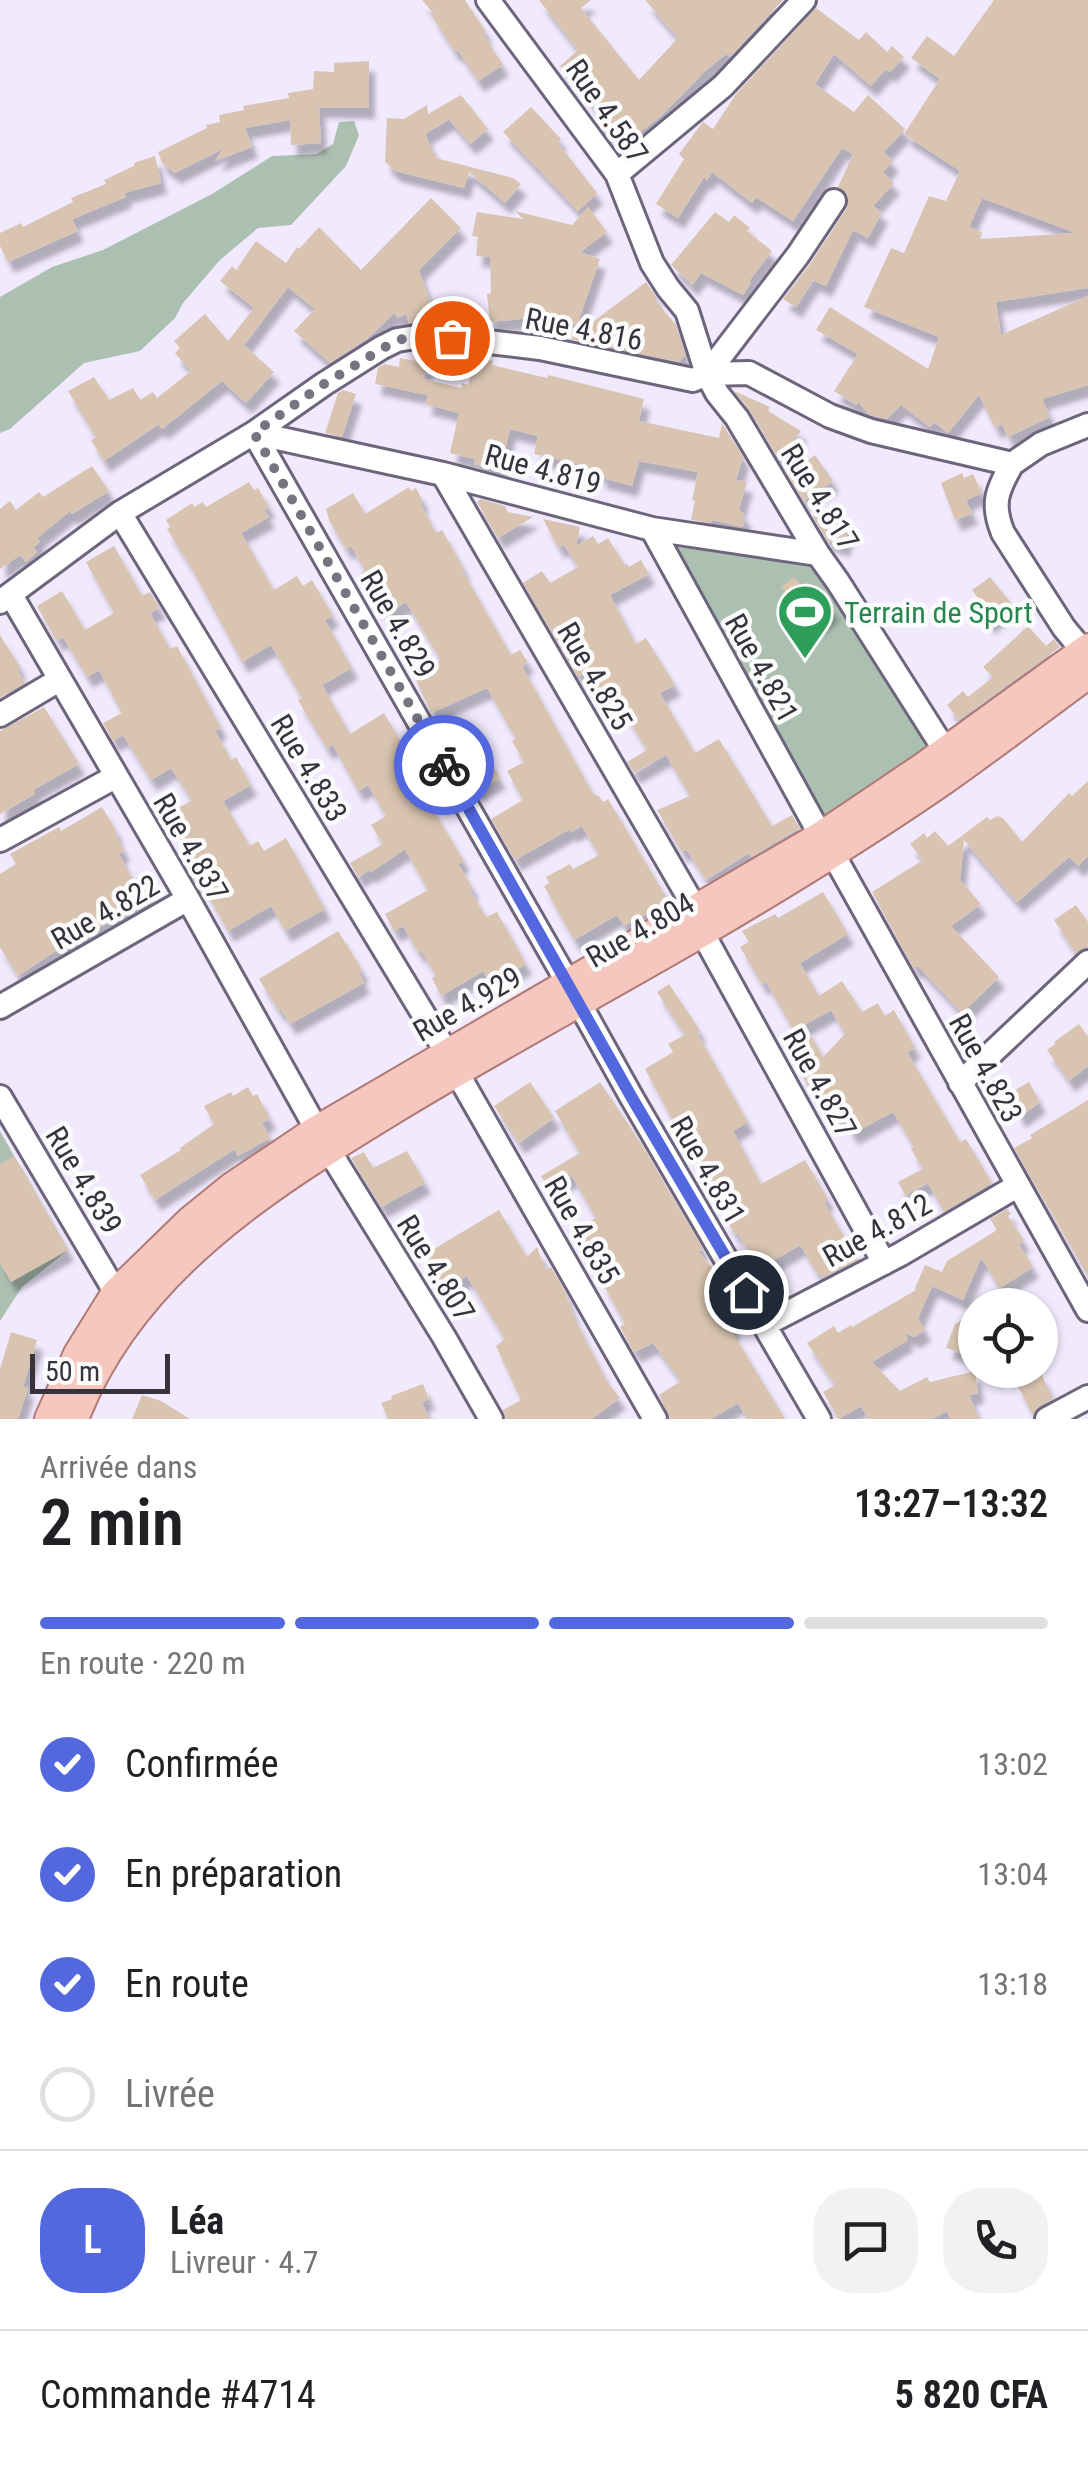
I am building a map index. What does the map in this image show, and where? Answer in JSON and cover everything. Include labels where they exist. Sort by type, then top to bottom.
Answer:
[{"type":"main road","name":"Rue 4.804","points":[[74,1419],[110,1345],[128,1318],[205,1238],[323,1139],[940,782],[1087,658]]},
{"type":"main road","points":[[826,845],[946,752],[1087,658]]},
{"type":"main road","points":[[50,1419],[78,1354],[116,1293],[190,1221],[232,1188],[323,1139]]},
{"type":"street","name":"Rue 4.587","points":[[488,0],[618,174],[652,263],[687,311],[707,374]]},
{"type":"street","points":[[618,174],[723,86],[804,0]]},
{"type":"street","points":[[707,374],[834,201]]},
{"type":"street","name":"Rue 4.816","points":[[5,598],[120,513],[254,433],[382,348],[413,336],[540,348],[693,380],[707,374],[748,373],[830,416],[871,432],[1012,464]]},
{"type":"street","name":"Rue 4.817","points":[[707,374],[946,752]]},
{"type":"street","points":[[1087,658],[1003,533],[996,518],[996,501],[1012,464],[1041,444],[1088,425]]},
{"type":"street","name":"Rue 4.819","points":[[254,433],[443,474],[652,530],[818,554]]},
{"type":"street","name":"Rue 4.829","points":[[254,433],[573,992]]},
{"type":"street","name":"Rue 4.825","points":[[443,474],[699,920]]},
{"type":"street","name":"Rue 4.833","points":[[120,513],[452,1062]]},
{"type":"street","name":"Rue 4.821","points":[[652,530],[826,845]]},
{"type":"street","name":"Rue 4.837","points":[[5,598],[60,680],[323,1139]]},
{"type":"street","points":[[0,715],[60,680]]},
{"type":"street","points":[[0,840],[116,777]]},
{"type":"street","name":"Rue 4.823","points":[[826,845],[1088,1310]]},
{"type":"street","name":"Rue 4.822","points":[[0,1007],[188,899]]},
{"type":"street","name":"Rue 4.827","points":[[699,920],[884,1263]]},
{"type":"street","points":[[960,1083],[1086,968]]},
{"type":"street","name":"Rue 4.831","points":[[573,992],[820,1419]]},
{"type":"street","name":"Rue 4.835","points":[[452,1062],[655,1419]]},
{"type":"street","name":"Rue 4.839","points":[[0,1097],[116,1293]]},
{"type":"street","name":"Rue 4.807","points":[[323,1139],[491,1419]]},
{"type":"street","name":"Rue 4.812","points":[[764,1325],[884,1263],[1017,1186]]},
{"type":"street","points":[[1047,1419],[1088,1397]]},
{"type":"green space","points":[[354,121],[359,135],[346,166],[291,225],[258,228],[220,260],[175,318],[140,351],[84,363],[10,429],[0,433],[0,297],[52,267],[103,250],[212,194],[272,156],[317,154],[333,144],[339,122]]},
{"type":"green space","points":[[675,547],[816,559],[932,756],[821,824]]},
{"type":"green space","points":[[0,1131],[68,1250],[22,1287],[0,1321]]},
{"type":"building","points":[[422,0],[465,0],[503,65],[478,81]]},
{"type":"building","points":[[539,0],[591,0],[581,8],[639,80],[678,38],[645,0],[783,0],[730,57],[726,54],[705,71],[662,115],[630,140],[617,126],[610,134],[596,121],[602,115],[560,66],[578,50]]},
{"type":"building","points":[[994,0],[1088,0],[1088,288],[996,302],[1001,335],[1088,296],[1088,385],[1042,399],[1050,417],[1008,437],[1002,424],[995,428],[979,395],[948,433],[934,422],[930,427],[901,405],[887,419],[870,415],[858,402],[856,405],[834,391],[858,354],[816,330],[830,307],[928,369],[939,337],[864,307],[891,248],[904,253],[929,196],[946,201],[960,171],[904,134],[940,79],[911,58],[927,36],[954,56]],"holes":[[[982,198],[1076,233],[980,239],[982,232],[969,227]]]},
{"type":"building","points":[[816,8],[859,40],[866,32],[887,52],[892,46],[904,57],[871,86],[834,54],[815,84],[854,112],[868,95],[905,129],[884,152],[893,161],[883,172],[894,183],[873,206],[882,212],[868,238],[853,230],[826,286],[813,280],[796,307],[783,299],[847,208],[848,195],[838,187],[853,154],[842,148],[793,221],[756,197],[752,203],[712,172],[707,180],[704,177],[678,218],[656,204],[684,159],[679,154],[703,122],[713,129],[736,94]]},
{"type":"building","points":[[369,61],[369,108],[319,107],[321,143],[291,145],[290,120],[245,128],[252,147],[215,161],[223,149],[175,173],[162,163],[158,152],[207,128],[206,125],[220,122],[219,115],[313,89],[314,71],[334,72],[334,63]]},
{"type":"building","points":[[461,95],[488,129],[470,144],[449,119],[425,134],[436,158],[513,178],[521,184],[505,203],[469,172],[464,188],[395,171],[385,162],[387,118],[404,119],[427,105],[428,114]]},
{"type":"building","points":[[531,107],[561,139],[558,143],[597,193],[578,211],[503,132]]},
{"type":"building","points":[[155,156],[161,183],[124,193],[126,197],[72,219],[78,231],[8,262],[0,246],[0,233],[21,223],[23,227],[73,202],[71,198],[106,184],[104,180],[134,163]]},
{"type":"building","points":[[431,198],[461,228],[419,270],[434,320],[409,323],[406,314],[398,318],[394,313],[368,338],[330,363],[294,331],[315,309],[288,287],[244,345],[274,372],[246,403],[222,381],[162,429],[159,424],[104,461],[91,440],[96,437],[68,391],[94,377],[109,400],[133,388],[140,400],[153,392],[157,398],[191,371],[175,353],[180,348],[174,341],[205,314],[228,341],[254,308],[220,281],[232,266],[236,270],[256,241],[286,263],[319,227],[361,270]]},
{"type":"building","points":[[588,207],[607,232],[580,252],[600,259],[577,325],[531,318],[490,322],[490,257],[476,256],[478,237],[472,236],[477,212],[523,219],[515,211],[572,225]]},
{"type":"building","points":[[715,212],[729,222],[734,215],[772,251],[743,295],[701,273],[692,285],[671,265]]},
{"type":"building","points":[[646,282],[676,325],[685,355],[679,362],[570,339]]},
{"type":"building","points":[[475,357],[493,361],[492,365],[644,399],[639,421],[719,438],[722,423],[743,457],[736,480],[747,482],[739,509],[745,516],[743,527],[691,520],[698,472],[639,461],[632,486],[599,477],[601,472],[582,468],[583,465],[534,454],[538,436],[510,429],[500,470],[474,464],[475,459],[450,453],[459,413],[425,404],[428,395],[375,384],[378,368],[384,364],[399,367],[400,358],[427,363],[424,379],[461,388],[462,383],[468,385]]},
{"type":"building","points":[[343,390],[356,394],[342,437],[325,433],[338,393]]},
{"type":"building","points":[[734,391],[770,407],[768,411],[801,431],[779,459],[750,410]]},
{"type":"building","points":[[815,455],[833,481],[804,501],[788,475]]},
{"type":"building","points":[[92,466],[109,491],[72,514],[70,511],[37,538],[40,542],[33,547],[37,552],[26,562],[20,555],[0,569],[0,509],[10,501],[16,510],[39,492],[43,497]]},
{"type":"building","points":[[962,473],[964,478],[973,474],[982,493],[966,500],[972,514],[955,520],[941,483]]},
{"type":"building","points":[[249,482],[254,490],[258,488],[269,507],[264,510],[269,517],[241,533],[274,590],[297,576],[303,586],[312,580],[333,616],[325,620],[352,668],[322,685],[350,734],[384,713],[410,757],[404,761],[464,861],[458,864],[473,888],[470,890],[486,917],[497,912],[526,964],[490,984],[483,971],[441,996],[432,978],[436,976],[421,950],[418,952],[403,926],[394,931],[385,914],[428,890],[405,849],[358,877],[350,863],[383,844],[371,825],[386,816],[368,785],[358,791],[333,745],[327,749],[271,645],[242,662],[167,529],[170,527],[166,520],[192,503],[194,507],[203,502],[206,507]]},
{"type":"building","points":[[409,487],[411,491],[416,488],[436,533],[442,530],[511,655],[520,650],[528,662],[522,666],[593,794],[603,802],[608,799],[669,902],[624,926],[617,915],[574,940],[544,886],[549,883],[546,877],[599,855],[582,826],[515,860],[491,819],[523,800],[507,771],[524,762],[512,741],[516,739],[487,688],[431,713],[413,673],[441,660],[406,602],[385,615],[351,546],[346,549],[329,520],[326,509],[353,493],[365,514]]},
{"type":"building","points":[[481,499],[505,506],[508,512],[533,517],[498,538],[477,502]]},
{"type":"building","points":[[814,513],[850,522],[844,546],[828,541]]},
{"type":"building","points":[[543,519],[580,527],[576,546],[593,536],[598,544],[608,538],[625,565],[629,567],[641,560],[649,574],[610,595],[636,644],[646,638],[675,685],[660,693],[695,753],[719,739],[772,826],[792,815],[800,828],[706,880],[686,849],[682,852],[657,810],[690,796],[666,755],[634,773],[627,762],[647,750],[618,701],[603,709],[584,674],[578,677],[523,583],[542,571],[550,583],[578,567],[564,545],[558,547]]},
{"type":"building","points":[[114,546],[142,596],[150,592],[160,608],[150,613],[170,649],[177,646],[221,728],[215,731],[231,760],[236,757],[251,785],[223,801],[250,846],[258,841],[264,851],[286,838],[325,909],[285,931],[271,906],[228,931],[202,884],[198,886],[190,873],[198,869],[167,815],[192,800],[171,768],[151,780],[123,735],[113,741],[103,723],[122,713],[99,670],[87,677],[63,637],[57,641],[37,606],[62,591],[85,630],[114,613],[86,562]]},
{"type":"building","points":[[794,577],[802,586],[806,582],[834,609],[819,624],[781,587]]},
{"type":"building","points":[[990,577],[1012,604],[989,623],[980,611],[985,607],[972,590]]},
{"type":"building","points":[[1028,626],[1046,646],[1054,639],[1060,647],[959,720],[947,705],[963,691],[968,697],[993,677],[983,667]]},
{"type":"building","points":[[0,635],[25,683],[0,698]]},
{"type":"building","points":[[44,707],[79,764],[0,814],[0,731]]},
{"type":"building","points":[[486,755],[500,778],[476,792],[463,769]]},
{"type":"building","points":[[1088,781],[1088,856],[1078,866],[1069,857],[1017,902],[964,840],[960,880],[981,904],[951,926],[999,977],[962,1013],[918,966],[914,969],[872,892],[923,860],[910,844],[924,833],[927,838],[935,831],[948,846],[987,817],[990,820],[998,816],[1022,842],[1069,793],[1072,796]]},
{"type":"building","points":[[102,807],[124,851],[119,854],[133,880],[138,877],[151,900],[18,976],[0,947],[0,874],[16,864],[10,854]]},
{"type":"building","points":[[823,892],[848,934],[800,963],[819,996],[842,981],[862,1012],[878,1003],[885,1016],[894,1010],[915,1048],[907,1052],[960,1142],[966,1139],[992,1183],[944,1212],[928,1183],[905,1195],[898,1182],[923,1169],[893,1112],[852,1134],[841,1114],[836,1117],[818,1084],[810,1089],[801,1074],[784,1039],[806,1027],[823,1057],[845,1034],[831,1010],[794,1031],[740,947],[749,942],[742,931],[775,914],[778,918]]},
{"type":"building","points":[[1076,905],[1088,922],[1088,947],[1076,953],[1054,920]]},
{"type":"building","points":[[338,931],[363,971],[359,973],[364,983],[290,1024],[259,979]]},
{"type":"building","points":[[669,984],[700,1031],[697,1033],[748,1122],[733,1131],[761,1184],[805,1160],[858,1260],[823,1278],[800,1245],[759,1269],[738,1233],[735,1234],[725,1218],[731,1214],[694,1145],[688,1149],[645,1069],[673,1052],[668,1044],[685,1035],[657,992]]},
{"type":"building","points":[[1079,1024],[1088,1037],[1088,1066],[1069,1081],[1047,1050]]},
{"type":"building","points":[[530,1082],[554,1118],[519,1143],[494,1106]]},
{"type":"building","points":[[600,1082],[703,1249],[698,1251],[714,1270],[706,1277],[735,1328],[731,1330],[785,1419],[747,1419],[738,1403],[711,1419],[670,1419],[659,1395],[681,1381],[653,1343],[634,1352],[620,1327],[625,1324],[577,1228],[596,1218],[572,1176],[549,1189],[541,1176],[580,1153],[555,1111]]},
{"type":"building","points":[[1029,1082],[1040,1102],[1020,1117],[1008,1094]]},
{"type":"building","points":[[248,1087],[253,1096],[257,1094],[270,1119],[262,1123],[270,1138],[238,1156],[235,1149],[155,1200],[140,1175],[214,1124],[204,1106]]},
{"type":"building","points":[[1088,1100],[1088,1276],[1014,1148]]},
{"type":"building","points":[[407,1151],[425,1183],[381,1207],[351,1158],[364,1152],[373,1168]]},
{"type":"building","points":[[14,1156],[68,1250],[11,1282],[0,1263],[0,1164]]},
{"type":"building","points":[[1007,1209],[1024,1241],[1019,1244],[1033,1267],[1000,1288],[981,1258],[968,1288],[958,1288],[958,1298],[932,1286],[918,1318],[925,1330],[915,1337],[904,1333],[908,1340],[872,1362],[900,1391],[927,1377],[930,1382],[958,1375],[958,1388],[977,1388],[978,1393],[969,1395],[979,1419],[950,1419],[947,1411],[932,1419],[868,1419],[861,1406],[839,1419],[823,1392],[835,1385],[807,1343],[834,1326],[838,1333],[852,1327],[916,1290],[925,1265],[942,1272],[947,1261],[997,1230],[990,1219]]},
{"type":"building","points":[[499,1210],[527,1257],[537,1247],[545,1269],[551,1267],[589,1347],[620,1398],[592,1419],[506,1419],[503,1410],[521,1400],[496,1346],[505,1339],[467,1276],[444,1290],[424,1255]]},
{"type":"building","points":[[958,1322],[958,1352],[946,1348]]},
{"type":"building","points":[[11,1332],[37,1340],[18,1419],[0,1419],[0,1369]]},
{"type":"building","points":[[423,1384],[429,1399],[422,1402],[429,1419],[388,1419],[381,1403]]},
{"type":"building","points":[[1019,1388],[1048,1388],[1053,1399],[1039,1406],[1033,1415]]},
{"type":"building","points":[[142,1395],[161,1401],[190,1419],[132,1419]]},
{"type":"way so far","points":[[444,765],[254,433],[397,340],[429,335],[452,338]]},
{"type":"place","name":"Terrain de Sport","points":[[805,661]]},
{"type":"route","points":[[444,765],[746,1292]]}]
